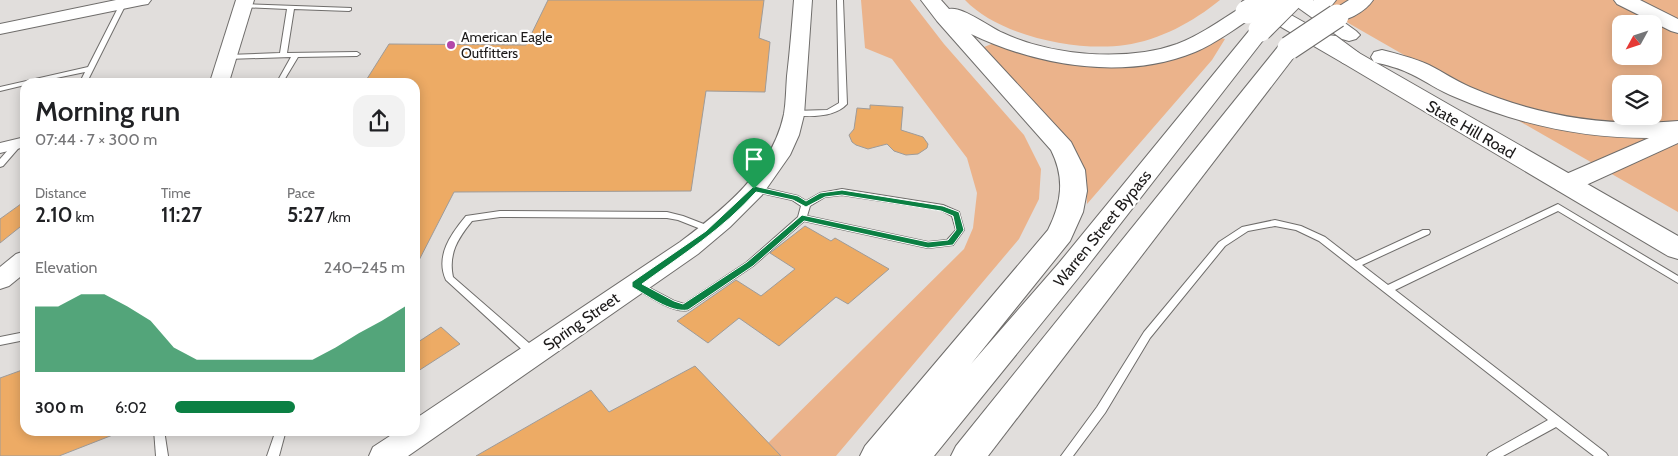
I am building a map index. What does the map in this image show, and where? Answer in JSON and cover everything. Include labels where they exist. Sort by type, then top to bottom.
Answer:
[{"type":"main road","points":[[877,456],[1060,234],[1072,205],[1074,178],[1070,162],[1062,147],[944,17],[931,0]]},
{"type":"main road","points":[[942,0],[951,11],[969,25],[1002,41],[1050,54],[1105,60],[1140,59],[1178,51],[1252,14],[1269,0]]},
{"type":"main road","name":"State Hill Road","points":[[1269,0],[1351,58],[1584,184],[1678,228]]},
{"type":"main road","name":"Warren Street Bypass","points":[[913,456],[1070,270],[1252,14],[1290,0]]},
{"type":"main road","points":[[968,456],[1321,5],[1363,0]]},
{"type":"main road","points":[[1624,0],[1678,27]]},
{"type":"main road","points":[[1662,0],[1678,13]]},
{"type":"main road","name":"State Hill Road","points":[[1321,5],[1382,57],[1584,184],[1678,249]]},
{"type":"main road","points":[[1252,14],[1351,58]]},
{"type":"main road","points":[[1382,57],[1420,70],[1449,86],[1484,101],[1560,124],[1625,132],[1651,132],[1678,128]]},
{"type":"main road","points":[[1584,184],[1678,135]]},
{"type":"main road","points":[[1584,184],[1678,150]]},
{"type":"street","points":[[0,28],[123,2],[142,0]]},
{"type":"street","name":"Spring Street","points":[[420,432],[712,230],[735,210],[754,189],[781,150],[794,113],[803,0]]},
{"type":"street","points":[[220,78],[244,3]]},
{"type":"street","points":[[0,148],[20,143]]},
{"type":"street","points":[[0,280],[20,264]]},
{"type":"street","name":"Spring Street","points":[[384,456],[413,436]]},
{"type":"lane","points":[[794,113],[832,112],[839,110],[844,104],[840,0]]},
{"type":"lane","points":[[86,78],[123,2]]},
{"type":"lane","points":[[244,3],[349,9]]},
{"type":"lane","points":[[283,55],[291,7]]},
{"type":"lane","points":[[227,57],[357,54]]},
{"type":"lane","points":[[282,78],[296,55]]},
{"type":"lane","points":[[48,78],[90,69]]},
{"type":"lane","points":[[0,89],[20,85]]},
{"type":"lane","points":[[0,164],[20,145]]},
{"type":"lane","points":[[754,189],[795,198],[806,205]]},
{"type":"lane","points":[[635,284],[671,304],[685,308],[750,264],[802,218],[806,205],[823,195],[842,192],[943,208],[956,214],[960,230],[950,243],[928,245],[802,218]]},
{"type":"lane","points":[[1388,290],[1558,207],[1678,280]]},
{"type":"lane","points":[[534,354],[450,278],[447,272],[448,251],[451,241],[470,218],[500,214],[667,215],[712,230]]},
{"type":"lane","points":[[1066,456],[1101,410],[1147,336],[1222,244],[1245,229],[1275,223],[1298,228],[1322,239],[1602,456]]},
{"type":"lane","points":[[1355,265],[1426,232]]},
{"type":"lane","points":[[0,341],[20,337]]},
{"type":"lane","points":[[1493,456],[1557,421]]},
{"type":"lane","points":[[160,436],[162,456]]},
{"type":"lane","points":[[273,456],[279,436]]},
{"type":"shaded area","points":[[861,0],[910,0],[944,44],[1024,135],[1041,169],[1039,199],[1019,239],[836,456],[755,456],[964,249],[973,228],[977,193],[967,158],[892,59],[865,48]]},
{"type":"shaded area","points":[[965,0],[1220,0],[1199,16],[1176,29],[1138,43],[1106,47],[1062,43],[1018,32],[980,13]]},
{"type":"shaded area","points":[[1312,0],[1678,0],[1678,212],[1350,24]]},
{"type":"shaded area","points":[[1218,37],[1225,39],[1212,60],[1087,204],[1086,182],[1072,145],[984,47],[994,43],[1109,65]]},
{"type":"building","points":[[548,0],[764,0],[759,38],[770,42],[765,92],[706,91],[691,191],[454,192],[420,258],[420,78],[368,78],[389,44],[526,45]]},
{"type":"building","points":[[870,105],[903,107],[901,130],[923,137],[928,144],[927,148],[918,154],[906,155],[894,151],[887,144],[868,149],[852,142],[849,135],[854,129],[857,108],[870,109]]},
{"type":"building","points":[[20,205],[20,227],[0,243],[0,219]]},
{"type":"building","points":[[805,226],[831,241],[835,238],[889,269],[848,304],[836,297],[779,346],[739,318],[708,343],[677,321],[736,280],[761,296],[795,269],[770,253]]},
{"type":"building","points":[[441,327],[460,344],[420,370],[420,341]]},
{"type":"building","points":[[695,366],[781,456],[476,456],[591,390],[609,412]]},
{"type":"building","points":[[20,371],[20,436],[110,436],[59,456],[0,456],[0,378]]},
{"type":"place","name":"American Eagle Outfitters","points":[[451,45]]},
{"type":"route","points":[[754,189],[795,198],[806,205],[823,195],[842,192],[943,208],[956,214],[960,230],[950,243],[928,245],[802,218],[750,264],[685,308],[671,304],[635,284],[709,233],[735,210],[754,189]]}]
